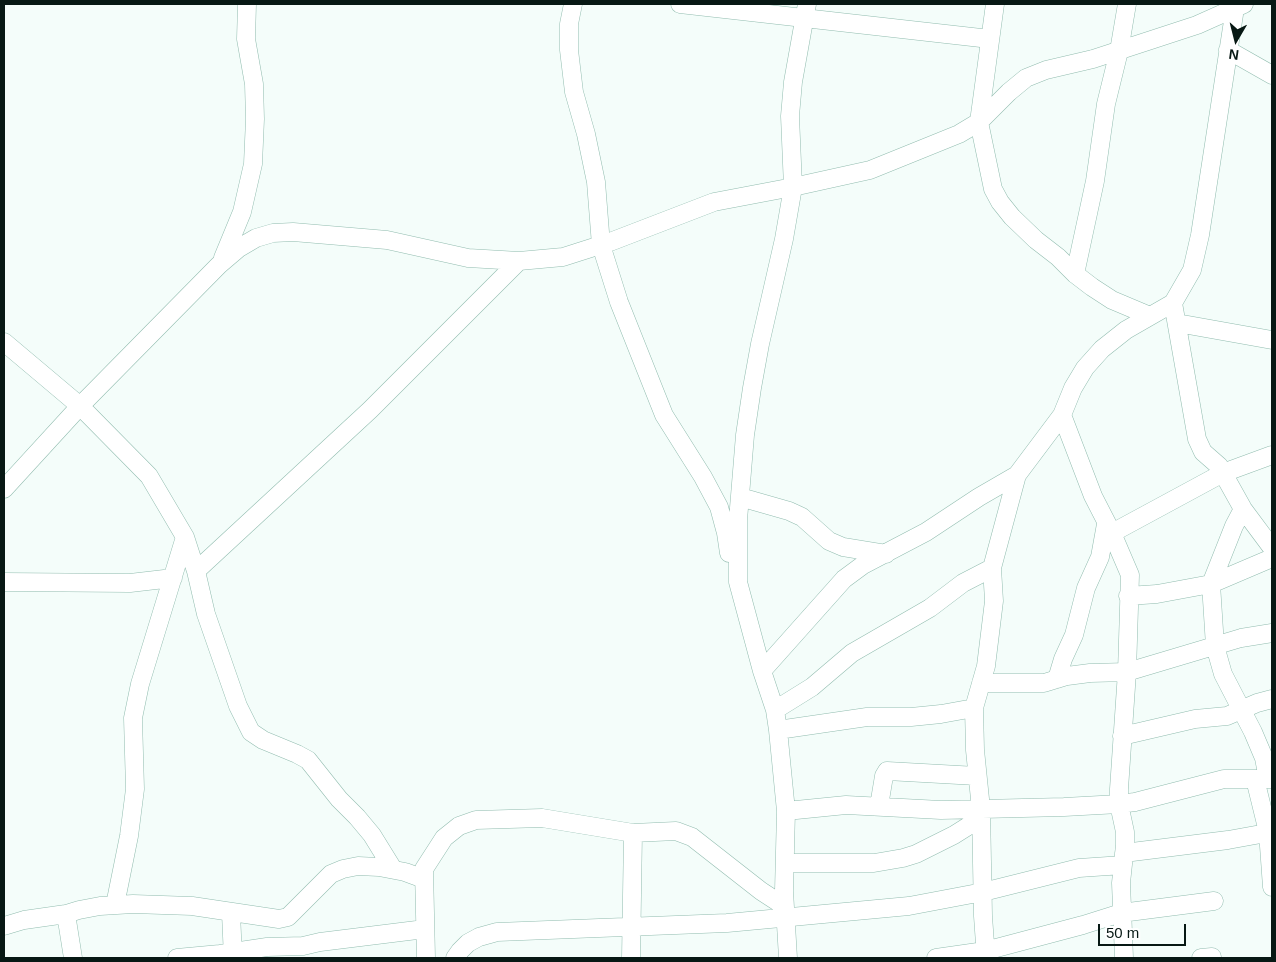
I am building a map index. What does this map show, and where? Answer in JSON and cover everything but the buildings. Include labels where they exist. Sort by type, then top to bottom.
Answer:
[{"type":"street","points":[[219,265],[242,212],[253,164],[254,84],[246,39],[247,4]]},
{"type":"street","points":[[573,4],[569,24],[569,50],[574,92],[586,134],[596,182],[601,245],[623,312],[664,415],[703,478],[718,507],[726,533],[730,561],[738,582],[774,710],[778,730],[786,811],[784,912],[788,958]]},
{"type":"street","points":[[680,4],[805,11],[990,40]]},
{"type":"street","points":[[995,4],[979,122],[993,189],[1000,202],[1012,217],[1075,274],[1112,300],[1150,316]]},
{"type":"street","points":[[1075,274],[1095,180],[1106,104],[1119,51],[1127,4]]},
{"type":"street","points":[[4,489],[80,406],[219,265],[239,248],[256,238],[274,233],[293,232],[386,240],[468,258],[519,261],[563,257],[601,245],[714,202],[870,170],[959,134],[979,122],[1026,78],[1046,70],[1119,51],[1197,25],[1239,5]]},
{"type":"street","points":[[985,954],[981,814],[974,708],[986,666],[994,601],[992,568],[1017,475],[1062,415],[1073,388],[1081,375],[1102,349],[1126,330],[1173,303],[1192,270],[1200,235],[1228,50],[1239,5]]},
{"type":"street","points":[[738,582],[738,520],[744,435],[760,344],[784,239],[793,187],[790,116],[793,82],[805,11]]},
{"type":"street","points":[[1228,50],[1272,75]]},
{"type":"street","points":[[196,572],[370,410],[519,261]]},
{"type":"street","points":[[1173,303],[1197,439],[1203,452],[1219,466],[1243,509],[1272,548]]},
{"type":"street","points":[[1177,323],[1272,340]]},
{"type":"street","points":[[4,342],[80,406],[149,476],[185,538],[196,572],[206,614],[225,671],[238,706],[251,732],[263,740],[308,760],[339,799],[362,823],[393,869]]},
{"type":"street","points":[[1062,415],[1093,496],[1130,575],[1120,804],[1125,832],[1121,913],[1124,958]]},
{"type":"street","points":[[1057,679],[1063,659],[1074,635],[1086,588],[1100,557],[1109,528],[1223,473],[1272,455]]},
{"type":"street","points":[[762,671],[844,579],[864,565],[926,532],[979,497],[1017,475]]},
{"type":"street","points":[[740,497],[789,511],[802,518],[829,541],[843,546],[886,554]]},
{"type":"street","points":[[1243,509],[1234,526],[1211,584],[1214,646],[1223,674],[1254,732],[1264,758],[1272,887]]},
{"type":"street","points":[[115,905],[129,836],[135,788],[133,718],[140,684],[185,538]]},
{"type":"street","points":[[1128,596],[1157,594],[1211,584],[1272,558]]},
{"type":"street","points":[[774,710],[812,687],[852,653],[930,608],[963,583],[992,568]]},
{"type":"street","points":[[4,582],[130,583],[173,578]]},
{"type":"street","points":[[981,683],[1044,683],[1067,676],[1127,672],[1241,638],[1272,633]]},
{"type":"street","points":[[1122,736],[1195,719],[1227,716],[1257,703],[1272,699]]},
{"type":"street","points":[[778,730],[867,717],[911,717],[974,708]]},
{"type":"street","points":[[879,806],[884,776],[887,771],[977,776]]},
{"type":"street","points":[[786,811],[846,805],[981,814],[1120,804],[1135,802],[1224,779],[1265,779]]},
{"type":"street","points":[[784,863],[874,863],[903,858],[916,854],[954,835],[981,814]]},
{"type":"street","points":[[426,958],[424,869],[444,838],[459,826],[476,820],[542,818],[633,832],[676,831],[692,837],[761,891],[784,912]]},
{"type":"street","points":[[631,958],[633,927],[633,832]]},
{"type":"street","points":[[455,958],[468,943],[479,937],[497,932],[727,923],[784,912],[909,906],[983,892],[1079,868],[1270,832]]},
{"type":"street","points":[[4,926],[24,920],[115,905],[160,904],[192,906],[279,919],[288,917],[331,874],[358,866],[393,869],[424,879]]},
{"type":"street","points":[[936,958],[985,954],[1121,913],[1214,901]]},
{"type":"street","points":[[231,913],[233,955]]},
{"type":"street","points":[[66,914],[73,958]]},
{"type":"street","points":[[177,958],[233,955],[267,947],[303,946],[320,942],[425,929]]}]
